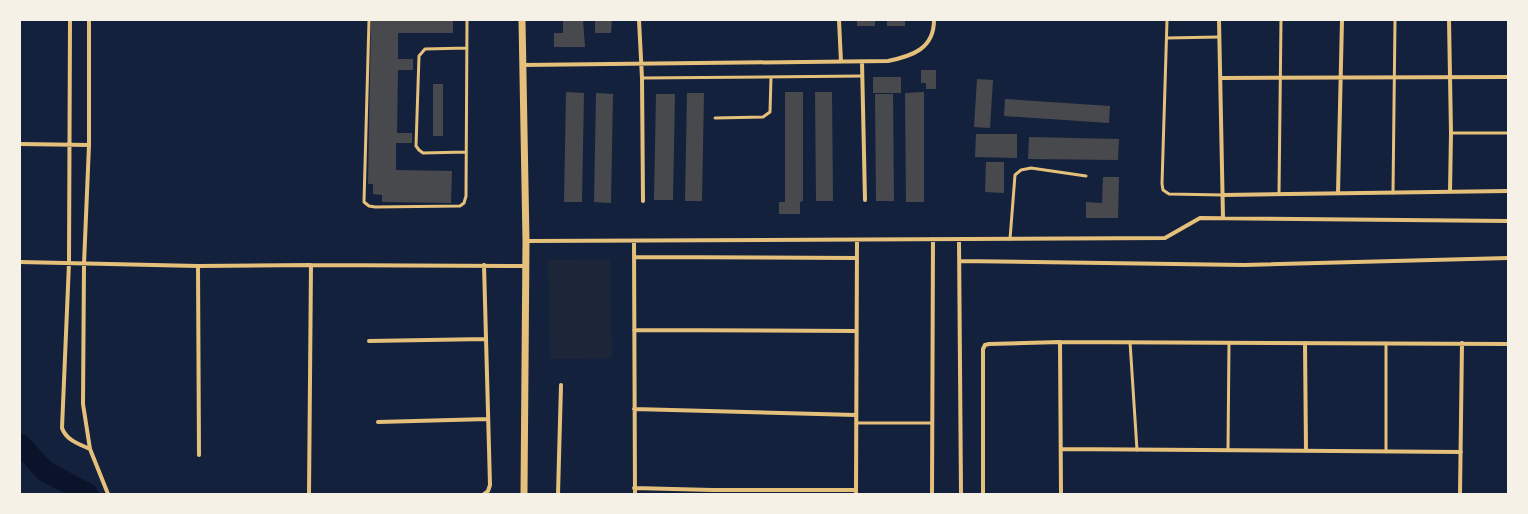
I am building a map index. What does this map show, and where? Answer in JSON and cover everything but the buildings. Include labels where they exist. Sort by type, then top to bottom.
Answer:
[{"type":"street","points":[[70,20],[69,263],[62,428],[65,435],[76,443],[90,449]]},
{"type":"street","points":[[89,20],[89,146],[84,264],[83,404],[90,449],[108,494]]},
{"type":"street","points":[[522,20],[526,241],[524,494]]},
{"type":"street","points":[[639,20],[640,64],[642,78],[643,201]]},
{"type":"street","points":[[839,20],[841,62]]},
{"type":"street","points":[[522,65],[888,61],[916,53],[928,42],[934,26],[934,20]]},
{"type":"street","points":[[1220,20],[1219,38],[1223,218]]},
{"type":"street","points":[[1338,193],[1342,77],[1342,20]]},
{"type":"street","points":[[1449,20],[1450,192]]},
{"type":"street","points":[[862,62],[865,200]]},
{"type":"street","points":[[1221,78],[1508,77]]},
{"type":"street","points":[[20,144],[70,144],[89,146]]},
{"type":"street","points":[[1223,194],[1508,191]]},
{"type":"street","points":[[526,241],[1165,238],[1200,218],[1508,221]]},
{"type":"street","points":[[932,494],[933,239]]},
{"type":"street","points":[[959,239],[961,494]]},
{"type":"street","points":[[634,488],[712,492],[856,492],[857,240]]},
{"type":"street","points":[[634,241],[634,494]]},
{"type":"street","points":[[634,257],[857,258]]},
{"type":"street","points":[[960,261],[1244,265],[1508,258]]},
{"type":"street","points":[[20,262],[198,266],[526,266]]},
{"type":"street","points":[[309,494],[311,265]]},
{"type":"street","points":[[484,265],[490,485],[488,491],[484,494]]},
{"type":"street","points":[[198,266],[199,455]]},
{"type":"street","points":[[634,330],[856,331]]},
{"type":"street","points":[[369,341],[486,339]]},
{"type":"street","points":[[1060,342],[1062,494]]},
{"type":"street","points":[[983,494],[983,349],[985,345],[1060,342],[1508,344]]},
{"type":"street","points":[[1305,343],[1306,450]]},
{"type":"street","points":[[1460,494],[1462,343]]},
{"type":"street","points":[[558,494],[560,385]]},
{"type":"street","points":[[634,409],[856,415]]},
{"type":"street","points":[[378,422],[488,419]]},
{"type":"street","points":[[1061,449],[1461,452]]},
{"type":"lane","points":[[368,20],[364,202],[366,205],[375,207],[460,206],[464,203],[466,196],[467,20]]},
{"type":"lane","points":[[1167,20],[1163,190],[1169,194],[1223,194]]},
{"type":"lane","points":[[1279,194],[1281,20]]},
{"type":"lane","points":[[1393,192],[1395,20]]},
{"type":"lane","points":[[1167,38],[1219,38]]},
{"type":"lane","points":[[466,152],[423,153],[418,150],[416,146],[419,56],[421,52],[425,49],[467,48]]},
{"type":"lane","points":[[642,78],[862,76]]},
{"type":"lane","points":[[715,118],[764,116],[770,112],[771,77]]},
{"type":"lane","points":[[1450,133],[1508,133]]},
{"type":"lane","points":[[1010,239],[1015,174],[1021,170],[1030,168],[1086,176]]},
{"type":"lane","points":[[1130,342],[1137,450]]},
{"type":"lane","points":[[1228,450],[1229,343]]},
{"type":"lane","points":[[1386,343],[1386,451]]},
{"type":"lane","points":[[856,423],[932,422]]},
{"type":"shaded area","points":[[610,259],[612,358],[550,359],[548,260]]},
{"type":"waterway","points":[[20,444],[45,471],[88,494]]}]
